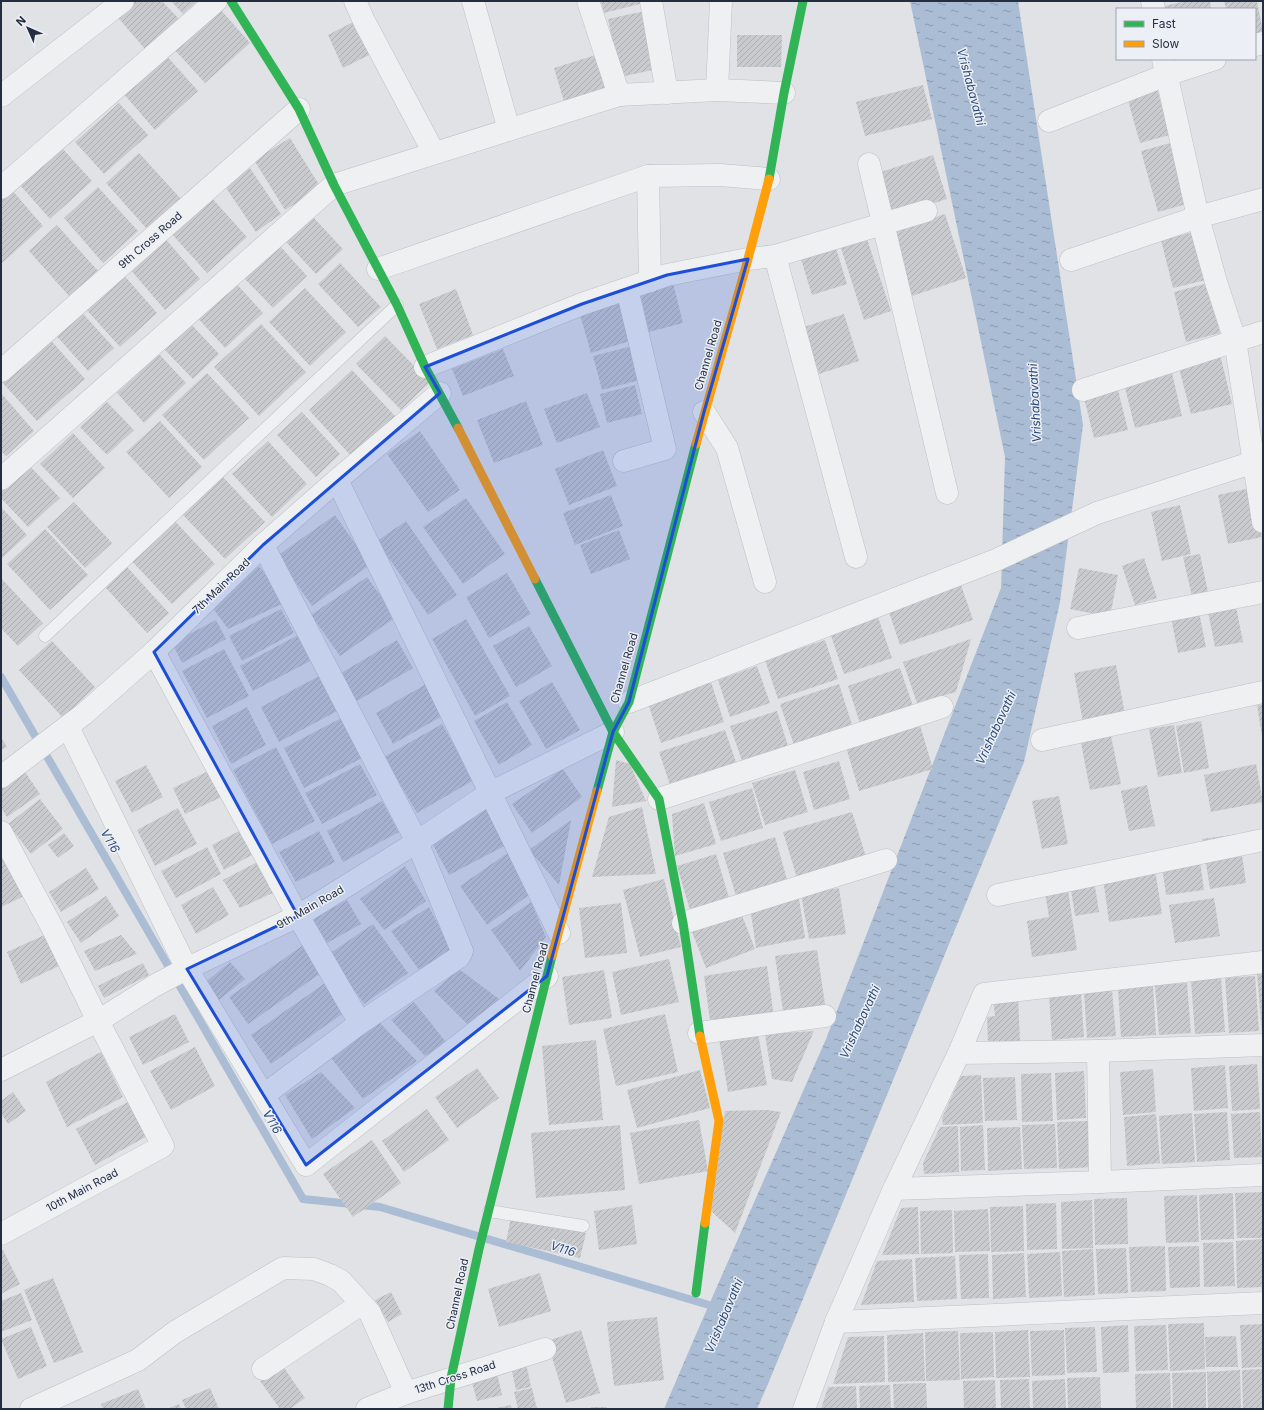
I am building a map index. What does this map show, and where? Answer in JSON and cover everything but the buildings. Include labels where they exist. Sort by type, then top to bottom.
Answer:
[{"type":"street","points":[[1,96],[123,1]]},
{"type":"street","points":[[1,188],[216,1]]},
{"type":"street","points":[[231,1],[299,109],[334,185],[397,305],[425,367],[440,393],[613,732],[659,799],[683,923],[699,1033],[719,1121],[696,1293]]},
{"type":"street","points":[[355,1],[364,21],[434,153]]},
{"type":"street","points":[[473,1],[509,130]]},
{"type":"street","points":[[588,1],[619,96]]},
{"type":"street","points":[[651,1],[667,93]]},
{"type":"street","points":[[717,90],[721,1]]},
{"type":"street","name":"Channel Road","points":[[448,1409],[451,1378],[479,1249],[547,976],[613,732],[629,702],[704,412],[748,259],[769,179],[784,93],[803,1]]},
{"type":"street","points":[[1049,121],[1165,67],[1209,60]]},
{"type":"street","points":[[1165,67],[1198,217],[1216,282],[1235,340],[1263,518]]},
{"type":"street","points":[[1,479],[334,185],[619,96],[717,90],[784,93]]},
{"type":"street","name":"9th Cross Road","points":[[1,370],[299,109]]},
{"type":"street","points":[[869,164],[947,492]]},
{"type":"street","points":[[378,269],[648,176],[720,175],[769,179]]},
{"type":"street","points":[[648,176],[650,281]]},
{"type":"street","points":[[1071,260],[1198,217],[1263,199]]},
{"type":"street","points":[[425,367],[582,304],[667,275],[748,259],[775,256],[926,211]]},
{"type":"street","points":[[775,256],[856,557]]},
{"type":"street","points":[[624,461],[665,449],[627,289]]},
{"type":"street","points":[[1083,390],[1263,332]]},
{"type":"street","name":"7th Main Road","points":[[1,777],[84,714],[154,652],[263,545],[440,393]]},
{"type":"street","points":[[704,412],[727,448],[765,582]]},
{"type":"street","points":[[629,702],[996,560],[1097,513],[1254,462]]},
{"type":"street","points":[[337,480],[559,933]]},
{"type":"street","points":[[263,545],[417,842],[462,951],[458,957],[360,1023],[264,1095]]},
{"type":"street","points":[[1078,628],[1263,592]]},
{"type":"street","points":[[154,652],[298,916],[360,1023]]},
{"type":"street","points":[[1042,740],[1263,692]]},
{"type":"street","points":[[659,799],[942,706]]},
{"type":"street","points":[[64,730],[186,969],[306,1165],[547,976]]},
{"type":"street","name":"9th Main Road","points":[[1,1070],[98,1021],[163,981],[186,969],[298,916],[417,842],[490,793],[613,732]]},
{"type":"street","points":[[1,832],[54,931],[98,1021]]},
{"type":"street","points":[[998,896],[1263,840]]},
{"type":"street","points":[[683,923],[886,860]]},
{"type":"street","points":[[804,1409],[836,1322],[894,1189],[959,1053],[984,994],[1263,962]]},
{"type":"street","points":[[699,1033],[825,1016]]},
{"type":"street","name":"10th Main Road","points":[[1,1234],[164,1146],[98,1021]]},
{"type":"street","points":[[959,1053],[1098,1051],[1263,1045]]},
{"type":"street","points":[[1098,1051],[1100,1182]]},
{"type":"street","points":[[894,1189],[1263,1175]]},
{"type":"street","points":[[31,1409],[138,1360],[175,1332],[283,1268],[314,1269],[341,1281],[370,1313],[406,1393]]},
{"type":"street","points":[[836,1322],[1263,1303]]},
{"type":"street","points":[[263,1370],[361,1304]]},
{"type":"street","name":"13th Cross Road","points":[[367,1409],[406,1393],[545,1349]]},
{"type":"lane","points":[[45,636],[397,305]]},
{"type":"lane","points":[[489,1211],[583,1226]]},
{"type":"highlighted area","points":[[748,259],[704,412],[629,702],[613,732],[547,976],[306,1165],[187,969],[298,916],[154,652],[263,545],[440,393],[425,367],[582,304],[667,275]]},
{"type":"water","name":"Vrishabavathi","points":[[910,1],[1018,1],[1083,425],[1060,602],[1024,762],[757,1409],[664,1409],[826,1039],[1001,588],[1005,457]]},
{"type":"waterway","name":"V116","points":[[1,677],[303,1199],[380,1207],[719,1308]]},
{"type":"traffic: fast","points":[[231,1],[299,109],[334,185],[397,305],[425,367],[458,428]]},
{"type":"traffic: fast","points":[[769,179],[784,93],[803,1]]},
{"type":"traffic: fast","points":[[597,791],[613,732],[629,702],[696,444]]},
{"type":"traffic: fast","points":[[535,579],[613,732],[659,799],[683,923],[700,1036]]},
{"type":"traffic: fast","points":[[448,1409],[451,1378],[479,1249],[552,956]]},
{"type":"traffic: fast","points":[[696,1293],[705,1223]]},
{"type":"traffic: slow","points":[[696,444],[769,179]]},
{"type":"traffic: slow","points":[[458,428],[535,579]]},
{"type":"traffic: slow","points":[[552,956],[597,791]]},
{"type":"traffic: slow","points":[[700,1036],[719,1121],[705,1223]]}]
